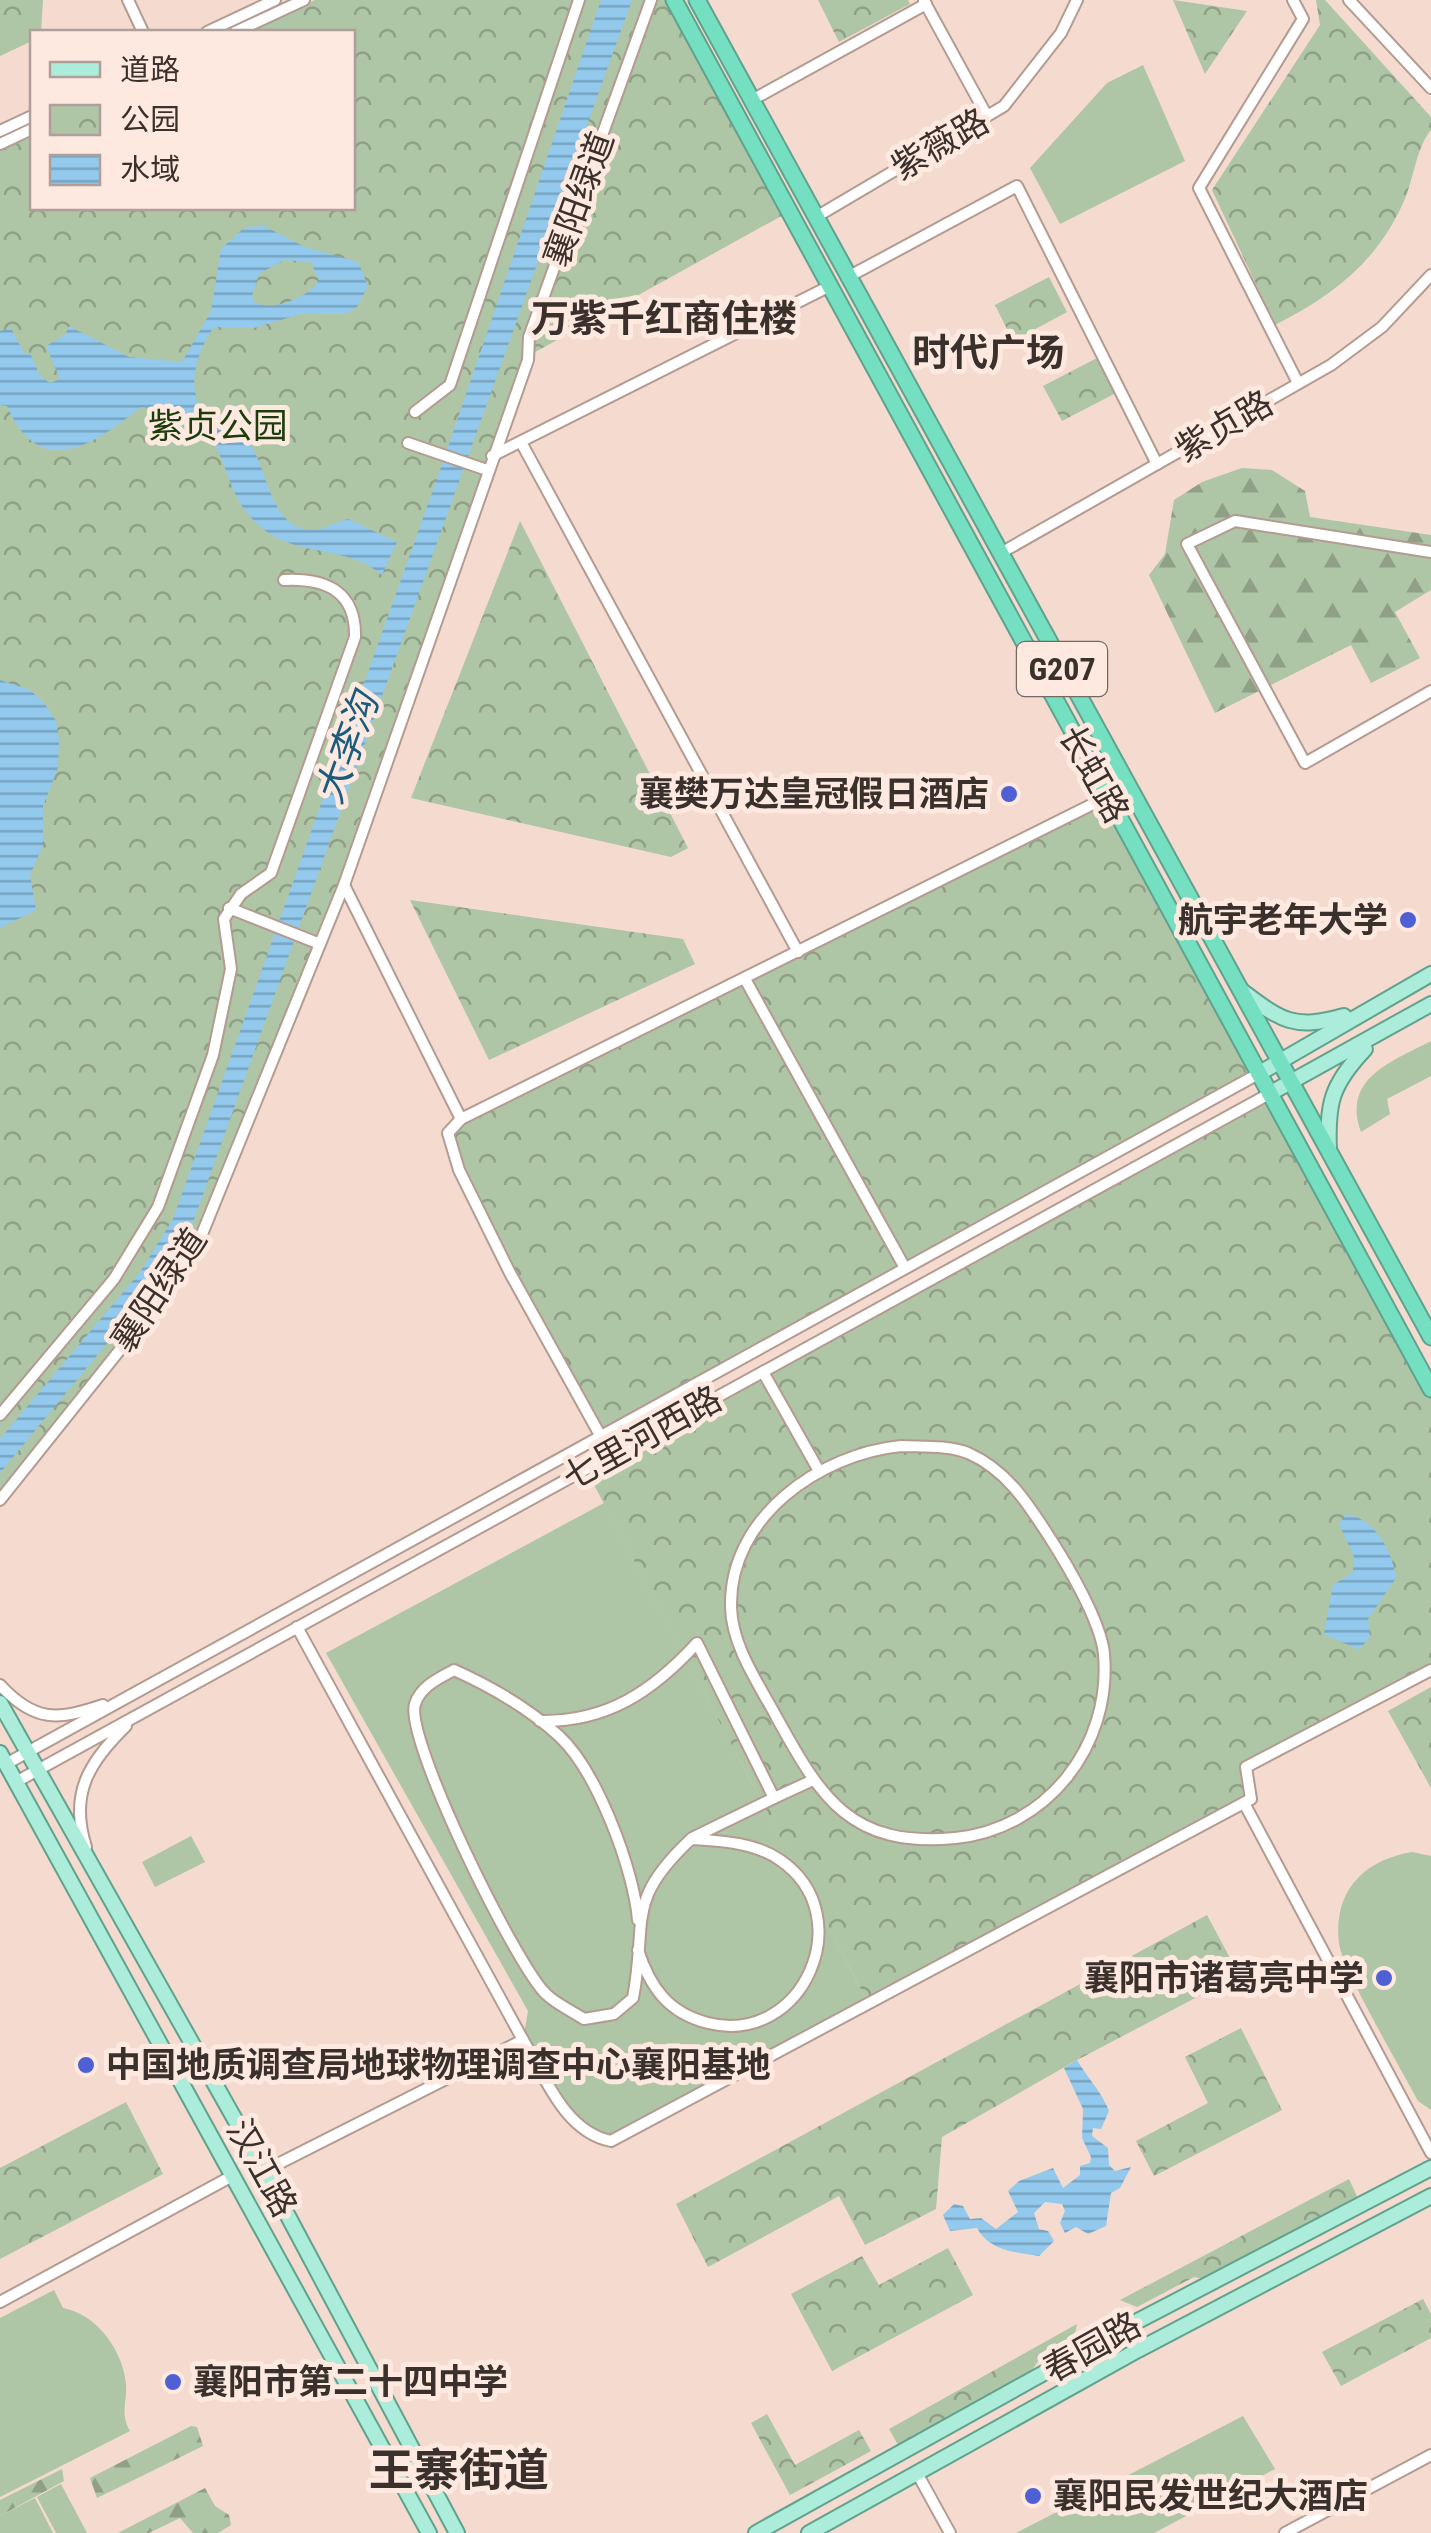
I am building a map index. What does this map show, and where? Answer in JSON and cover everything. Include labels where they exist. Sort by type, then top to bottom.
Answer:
[{"type":"highway","name":"长虹路","points":[[674,0],[1431,1389]]},
{"type":"highway","name":"长虹路","points":[[698,0],[1290,1086],[1431,1336]]},
{"type":"main road","points":[[1258,1074],[1276,1060],[1431,974]]},
{"type":"main road","points":[[1237,988],[1280,1019],[1310,1026],[1364,1011]]},
{"type":"main road","points":[[1269,1094],[1290,1086],[1431,1004]]},
{"type":"main road","points":[[1329,1156],[1327,1110],[1341,1074],[1378,1036]]},
{"type":"main road","name":"汉江路","points":[[0,1703],[264,2171],[458,2533]]},
{"type":"main road","name":"汉江路","points":[[3,1759],[429,2533]]},
{"type":"main road","name":"春园路","points":[[756,2533],[1116,2333],[1431,2168]]},
{"type":"main road","name":"春园路","points":[[809,2533],[1431,2196]]},
{"type":"street","points":[[128,0],[141,30]]},
{"type":"street","points":[[211,30],[275,0]]},
{"type":"street","points":[[239,30],[304,0]]},
{"type":"street","name":"襄阳绿道","points":[[414,412],[450,386],[579,0]]},
{"type":"street","name":"襄阳绿道","points":[[0,1500],[130,1336],[202,1234],[317,942],[344,885],[486,470],[528,360],[529,336],[651,0]]},
{"type":"street","name":"紫薇路","points":[[816,217],[1004,106],[1060,33],[1077,0]]},
{"type":"street","points":[[1293,0],[1303,19],[1199,188],[1298,383]]},
{"type":"street","points":[[1349,0],[1431,88]]},
{"type":"street","points":[[752,100],[925,2],[987,116]]},
{"type":"street","points":[[0,131],[30,117]]},
{"type":"street","points":[[0,144],[30,130]]},
{"type":"street","points":[[848,277],[1017,186],[1156,464]]},
{"type":"street","name":"紫贞路","points":[[999,554],[1298,383],[1382,326],[1431,275]]},
{"type":"street","points":[[492,456],[830,286]]},
{"type":"street","points":[[408,443],[486,470]]},
{"type":"street","points":[[522,444],[798,952]]},
{"type":"street","points":[[1431,552],[1235,520],[1187,544],[1305,762],[1431,690]]},
{"type":"street","points":[[284,580],[318,585],[349,600],[356,613],[355,637],[271,873],[241,894],[229,908],[317,942]]},
{"type":"street","points":[[600,1435],[454,1159],[448,1133],[461,1119],[1106,797]]},
{"type":"street","points":[[344,885],[461,1119]]},
{"type":"street","name":"襄阳绿道","points":[[0,1415],[114,1279],[158,1208],[213,1055],[232,969],[224,936],[229,908]]},
{"type":"street","points":[[745,979],[904,1268]]},
{"type":"street","name":"七里河西路","points":[[3,1759],[28,1752],[1258,1074]]},
{"type":"street","name":"七里河西路","points":[[16,1782],[1269,1094]]},
{"type":"street","points":[[764,1372],[819,1472]]},
{"type":"street","points":[[901,1446],[966,1452],[996,1470],[1021,1492],[1075,1582],[1104,1650],[1102,1709],[1074,1768],[1046,1802],[1014,1824],[987,1834],[950,1839],[878,1830],[846,1816],[811,1781],[739,1647],[731,1610],[734,1576],[749,1539],[797,1484],[844,1456],[901,1446]]},
{"type":"street","points":[[297,1627],[522,2040],[576,2124],[596,2138],[611,2141],[1251,1799],[1246,1767],[1431,1670]]},
{"type":"street","points":[[540,1721],[575,1722],[615,1709],[672,1671],[697,1643],[774,1798]]},
{"type":"street","points":[[454,1670],[497,1689],[562,1738],[614,1828],[635,1886],[638,1920],[634,1998],[614,2014],[584,2019],[544,1993],[461,1847],[416,1734],[414,1705],[427,1685],[454,1670]]},
{"type":"street","points":[[0,1685],[33,1713],[66,1717],[128,1696]]},
{"type":"street","points":[[92,1867],[78,1822],[83,1786],[95,1756],[136,1715]]},
{"type":"street","points":[[638,1920],[665,1864],[691,1839],[811,1781]]},
{"type":"street","points":[[1244,1803],[1431,2153]]},
{"type":"street","points":[[638,1950],[648,1978],[666,2002],[691,2019],[720,2026],[750,2024],[778,2012],[800,1992],[815,1966],[820,1936],[816,1906],[801,1879],[779,1859],[752,1847],[691,1839]]},
{"type":"street","points":[[264,2171],[522,2040]]},
{"type":"street","points":[[0,2302],[234,2175]]},
{"type":"street","points":[[1285,2533],[1431,2455]]},
{"type":"street","points":[[917,2473],[950,2533]]},
{"type":"green space","points":[[0,0],[43,0],[41,30],[30,30],[30,42],[0,56]]},
{"type":"green space","name":"紫贞公园","points":[[315,0],[670,0],[785,214],[528,356],[344,885],[202,1234],[0,1500],[0,151],[30,137],[30,210],[355,210],[355,30],[252,30]]},
{"type":"green space","points":[[818,0],[908,0],[910,4],[839,42]]},
{"type":"green space","points":[[1173,0],[1247,11],[1205,74]]},
{"type":"green space","points":[[1316,0],[1325,0],[1431,117],[1431,130],[1395,219],[1369,257],[1336,288],[1275,325],[1212,190],[1320,25]]},
{"type":"green space","points":[[1143,65],[1185,161],[1060,224],[1030,168],[1107,83]]},
{"type":"green space","points":[[1049,277],[1067,312],[1013,341],[995,305]]},
{"type":"green space","points":[[1097,358],[1116,393],[1062,421],[1043,386]]},
{"type":"green space","points":[[1242,468],[1272,470],[1305,491],[1310,517],[1431,535],[1431,590],[1395,612],[1420,658],[1371,683],[1351,645],[1215,713],[1149,575],[1165,554],[1174,500],[1202,482]]},
{"type":"green space","points":[[520,521],[688,848],[671,857],[411,798]]},
{"type":"green space","points":[[1107,797],[1258,1074],[600,1435],[459,1170],[448,1133],[461,1119]]},
{"type":"green space","points":[[410,900],[683,939],[695,964],[489,1060]]},
{"type":"green space","points":[[1431,1041],[1431,1076],[1387,1099],[1390,1114],[1361,1132],[1357,1113],[1364,1085],[1386,1065]]},
{"type":"green space","points":[[1269,1094],[1431,1389],[1431,1670],[1247,1767],[1251,1799],[866,1999],[583,1464]]},
{"type":"green space","points":[[604,1503],[866,1999],[611,2141],[575,2124],[523,2040],[528,2011],[326,1653]]},
{"type":"green space","points":[[1431,1687],[1431,1788],[1388,1711]]},
{"type":"green space","points":[[191,1836],[205,1862],[155,1887],[142,1862]]},
{"type":"green space","points":[[1412,1852],[1431,1856],[1431,2110],[1418,2101],[1361,1996],[1339,1943],[1341,1908],[1355,1881],[1380,1862]]},
{"type":"green space","points":[[1207,1915],[1239,1975],[942,2137],[936,2209],[865,2245],[839,2196],[708,2267],[676,2204]]},
{"type":"green space","points":[[1241,2028],[1282,2110],[1154,2176],[1136,2141],[1208,2103],[1185,2057]]},
{"type":"green space","points":[[126,2102],[163,2174],[0,2259],[0,2168]]},
{"type":"green space","points":[[1349,2179],[1361,2205],[1215,2281],[1194,2277],[1137,2307],[1120,2300]]},
{"type":"green space","points":[[948,2248],[973,2295],[832,2371],[791,2294],[862,2256],[879,2285]]},
{"type":"green space","points":[[54,2290],[63,2308],[87,2318],[114,2347],[124,2372],[125,2413],[130,2431],[0,2497],[0,2318]]},
{"type":"green space","points":[[1423,2299],[1431,2314],[1431,2338],[1341,2386],[1322,2352]]},
{"type":"green space","points":[[1077,2324],[1074,2339],[1039,2360],[1020,2387],[902,2452],[889,2429]]},
{"type":"green space","points":[[767,2414],[795,2465],[859,2430],[871,2451],[790,2495],[751,2423]]},
{"type":"green space","points":[[1243,2416],[1275,2469],[1154,2533],[1016,2533]]},
{"type":"green space","points":[[191,2426],[197,2427],[203,2446],[97,2498],[90,2478]]},
{"type":"green space","points":[[62,2469],[64,2481],[0,2516],[0,2500]]},
{"type":"green space","points":[[61,2484],[87,2533],[56,2533],[37,2497]]},
{"type":"green space","points":[[205,2488],[215,2506],[229,2515],[231,2525],[218,2533],[193,2533],[180,2518],[149,2533],[118,2533]]},
{"type":"green space","points":[[35,2498],[53,2533],[0,2533],[0,2516]]},
{"type":"water","name":"大李沟","points":[[601,0],[632,0],[191,1228],[155,1285],[0,1473],[0,1439],[140,1272],[173,1219],[439,473]]},
{"type":"water","points":[[264,226],[305,247],[358,262],[368,286],[357,307],[346,314],[304,313],[254,328],[214,327],[197,361],[197,400],[211,420],[250,444],[278,508],[297,527],[314,530],[348,519],[397,542],[382,575],[353,559],[292,544],[263,529],[235,493],[212,441],[175,415],[141,407],[87,443],[52,450],[35,444],[20,429],[7,406],[0,405],[0,331],[11,328],[24,353],[30,353],[40,376],[50,383],[60,379],[46,346],[65,335],[69,326],[129,357],[182,362],[211,311],[221,249],[245,227]],"holes":[[[284,260],[311,262],[319,281],[306,293],[281,304],[255,303],[252,296],[259,274]]]},
{"type":"water","points":[[0,680],[30,690],[44,703],[56,721],[59,740],[58,768],[43,806],[43,845],[30,875],[36,910],[0,928]]},
{"type":"water","points":[[1346,1514],[1374,1529],[1391,1557],[1396,1578],[1368,1619],[1370,1637],[1359,1650],[1324,1634],[1333,1585],[1353,1572],[1354,1557],[1339,1524]]},
{"type":"water","points":[[1077,2060],[1109,2111],[1101,2129],[1093,2128],[1092,2136],[1108,2148],[1109,2165],[1115,2171],[1131,2167],[1120,2188],[1111,2193],[1106,2226],[1088,2234],[1076,2227],[1065,2233],[1060,2223],[1065,2211],[1062,2204],[1045,2202],[1034,2213],[1039,2229],[1048,2231],[1054,2241],[1039,2256],[996,2246],[977,2228],[950,2231],[943,2215],[954,2204],[963,2206],[970,2219],[981,2218],[996,2229],[1018,2212],[1008,2191],[1019,2181],[1053,2168],[1063,2188],[1080,2175],[1080,2166],[1090,2163],[1082,2138],[1083,2109],[1064,2068]]},
{"type":"place","name":"襄樊万达皇冠假日酒店","points":[[1009,794]]},
{"type":"place","name":"航宇老年大学","points":[[1408,920]]},
{"type":"place","name":"襄阳市诸葛亮中学","points":[[1384,1978]]},
{"type":"place","name":"中国地质调查局地球物理调查中心襄阳基地","points":[[86,2065]]},
{"type":"place","name":"襄阳市第二十四中学","points":[[173,2382]]},
{"type":"place","name":"襄阳民发世纪大酒店","points":[[1033,2496]]},
{"type":"district","name":"万紫千红商住楼","points":[[664,319]]},
{"type":"district","name":"时代广场","points":[[988,353]]},
{"type":"district","name":"王寨街道","points":[[459,2470]]}]
